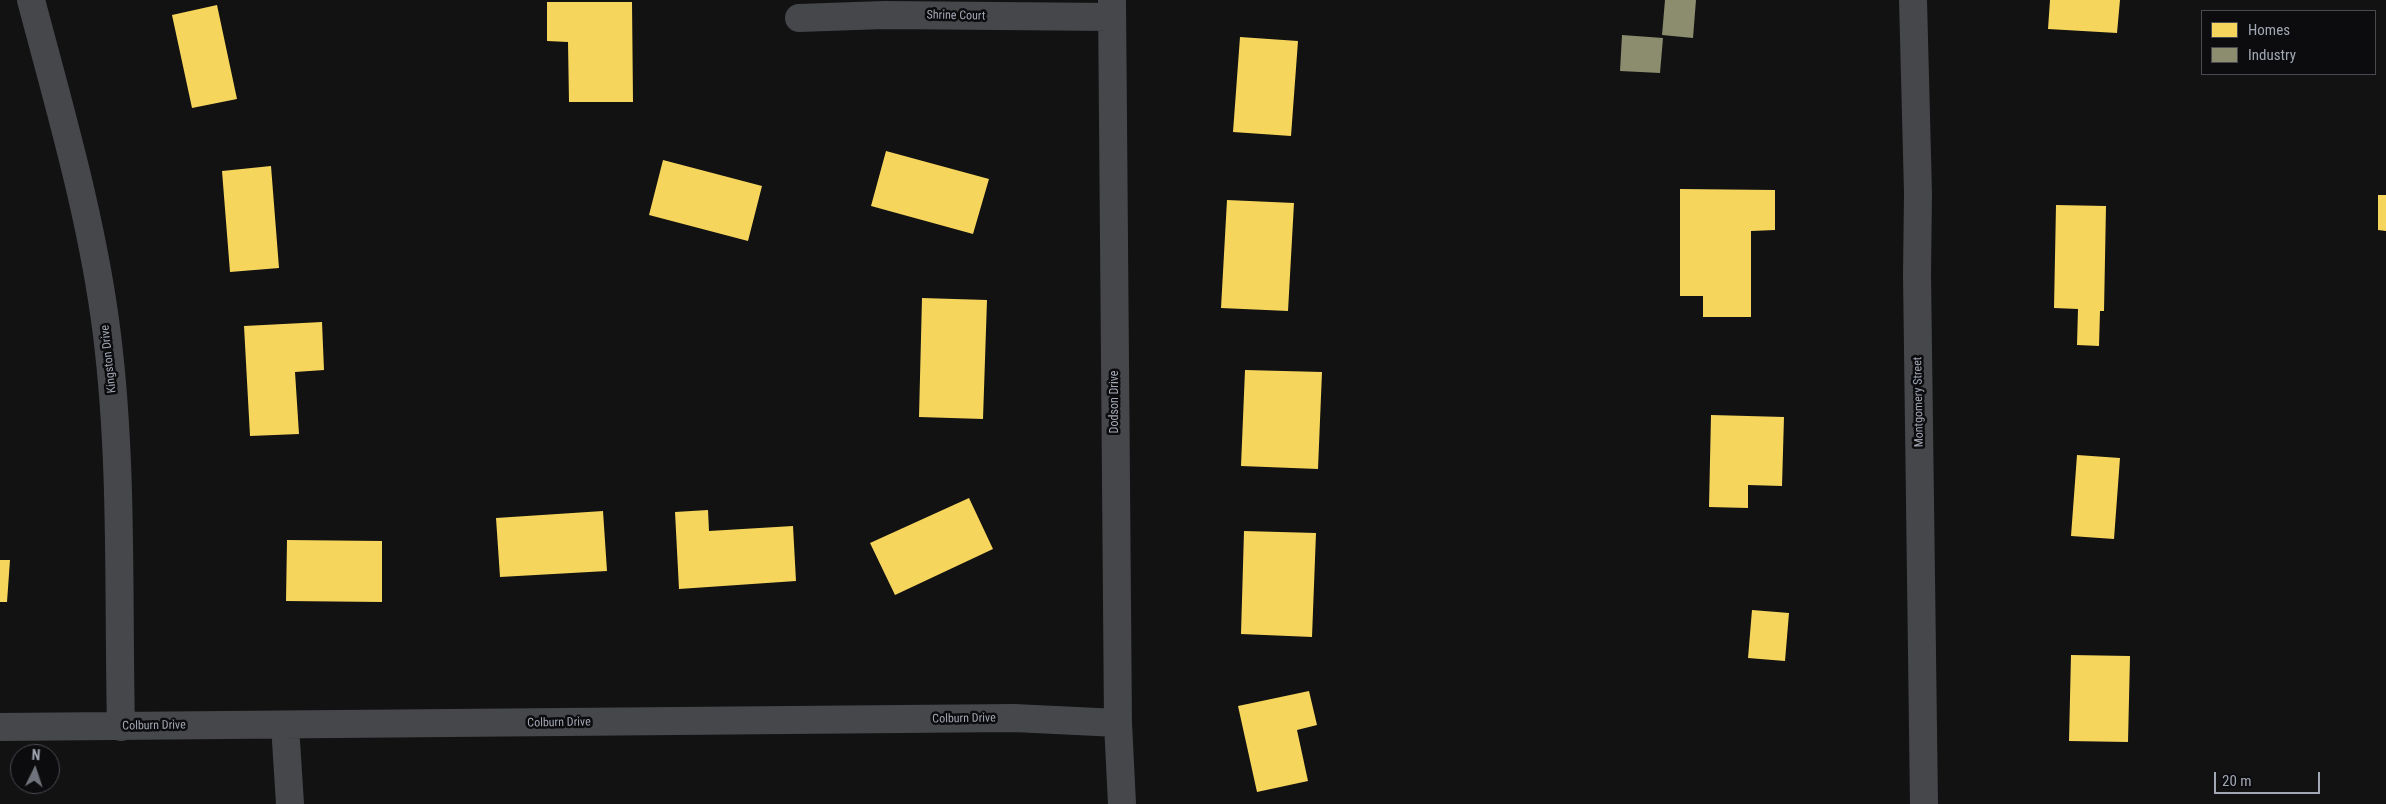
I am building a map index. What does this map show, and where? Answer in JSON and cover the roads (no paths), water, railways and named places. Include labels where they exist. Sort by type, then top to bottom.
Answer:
[{"type":"street","name":"Kingston Drive","points":[[31,0],[82,197],[107,333],[115,418],[120,727]]},
{"type":"street","name":"Montgomery Street","points":[[1913,0],[1918,193],[1917,274],[1924,804]]},
{"type":"street","name":"Shrine Court","points":[[799,18],[1112,9]]},
{"type":"street","name":"Dodson Drive","points":[[1112,9],[1118,723],[1122,804]]},
{"type":"street","name":"Colburn Drive","points":[[0,727],[1014,718],[1118,723]]},
{"type":"street","points":[[285,725],[290,804]]}]
